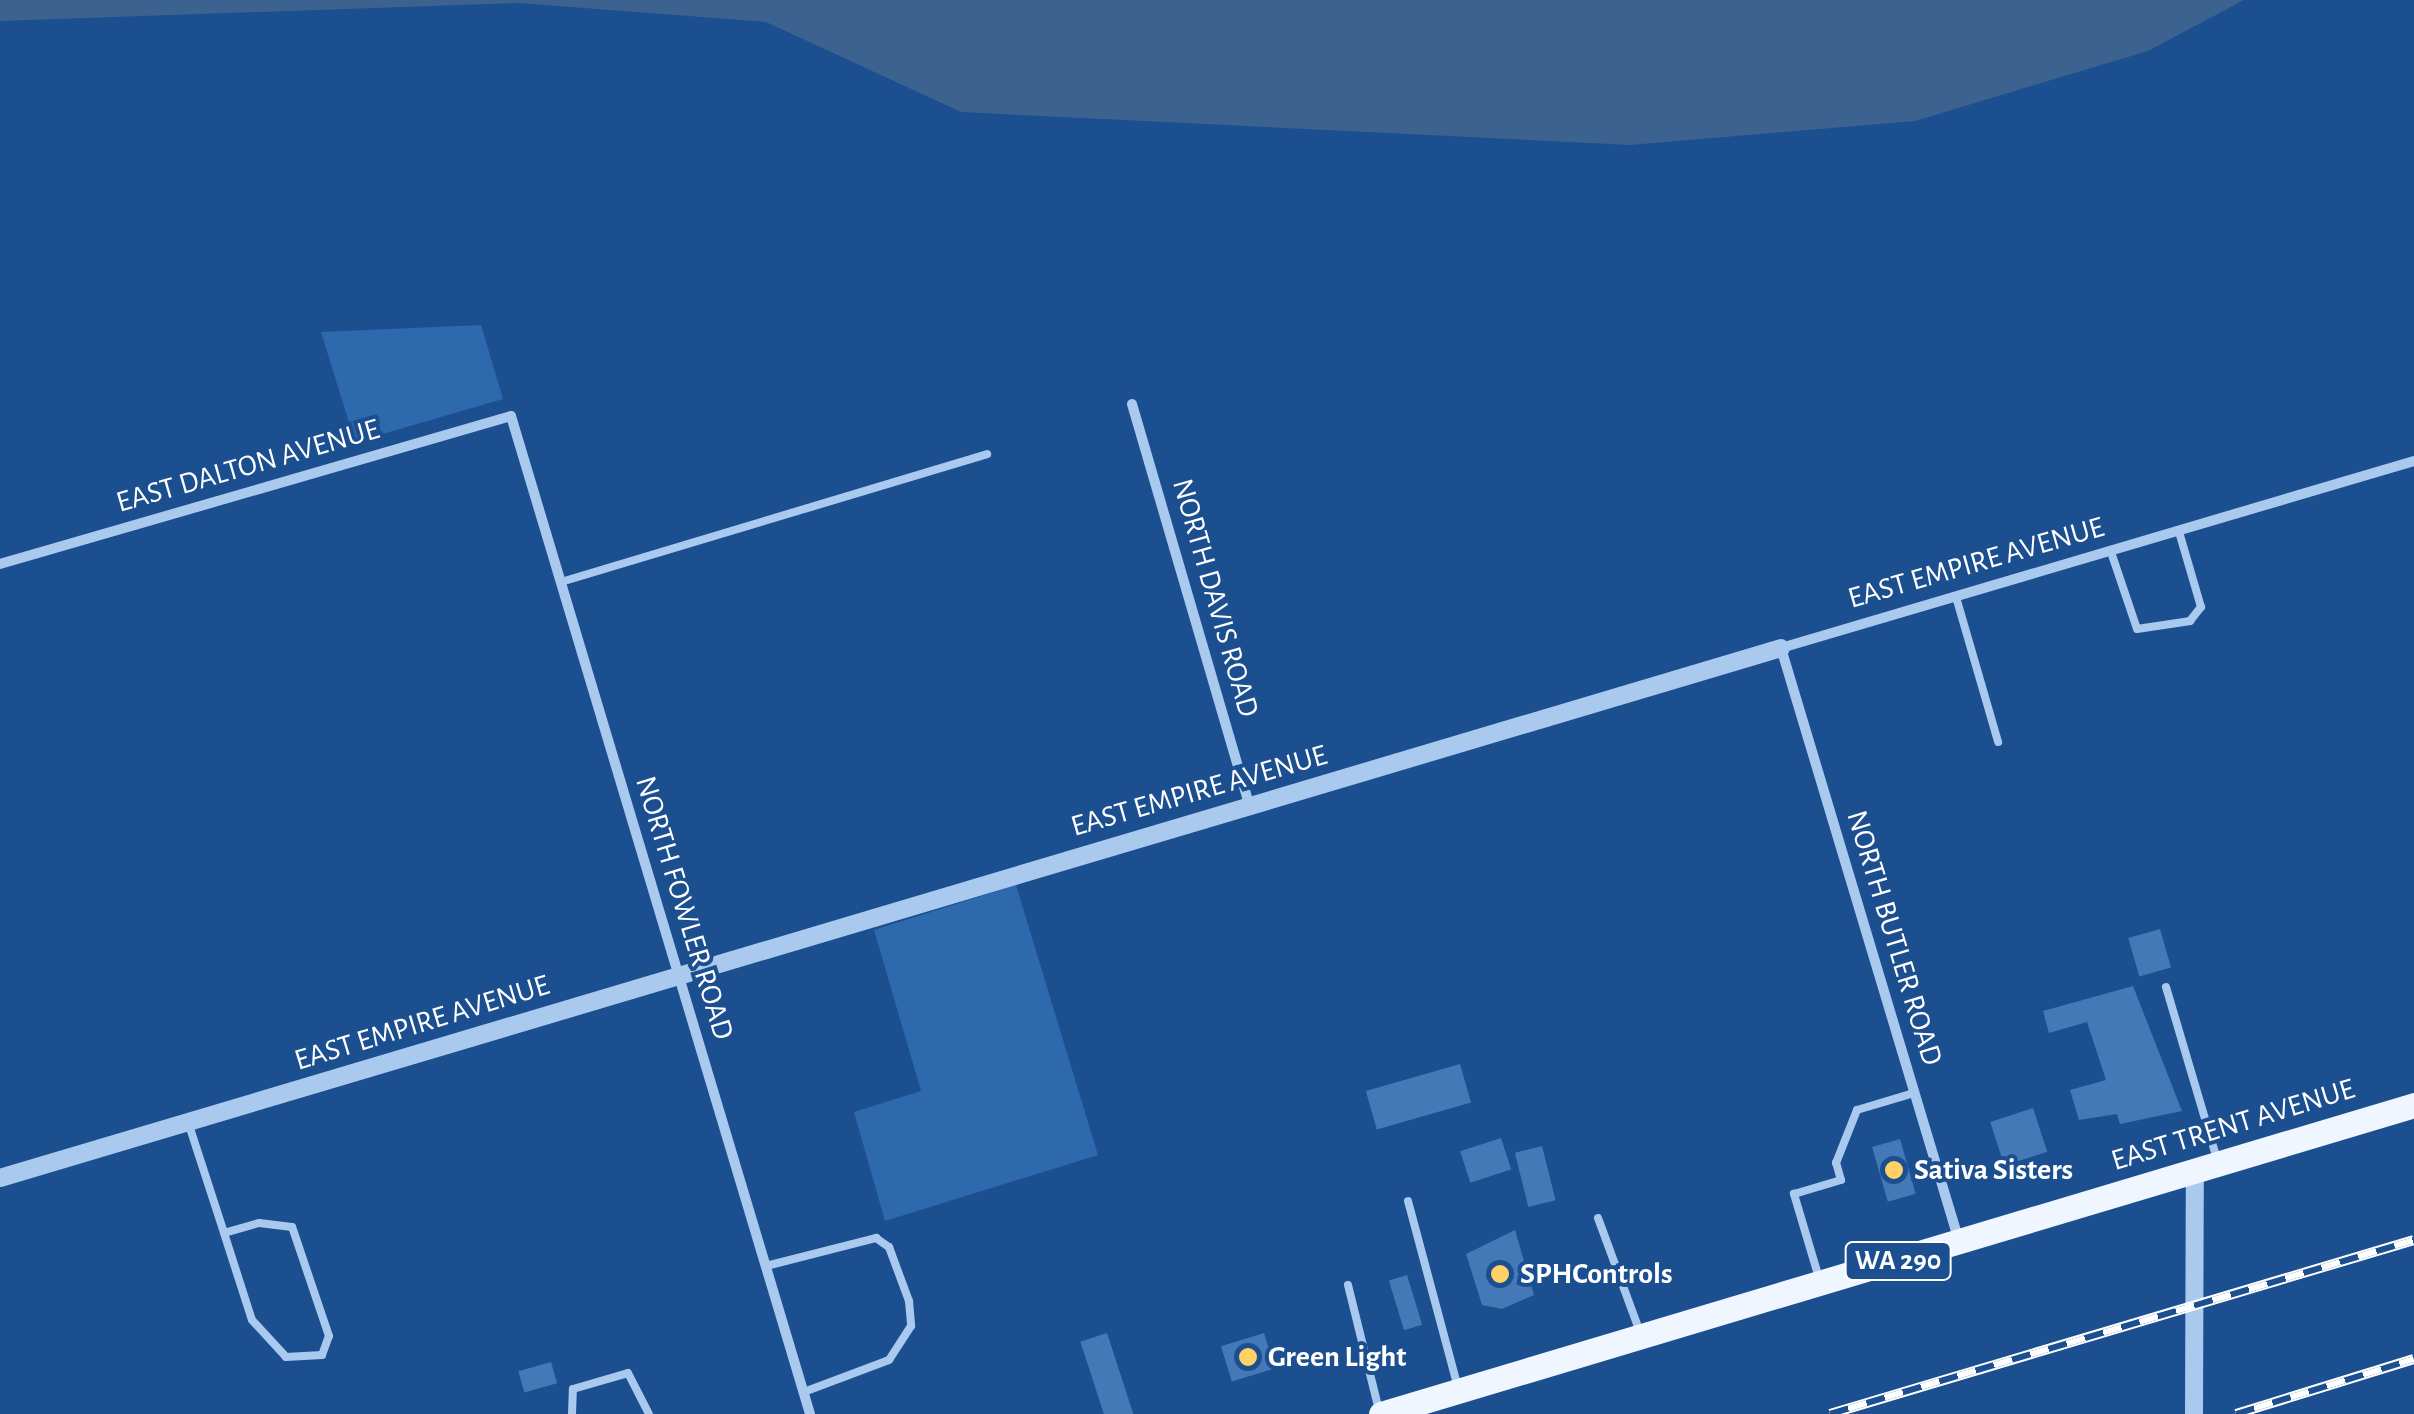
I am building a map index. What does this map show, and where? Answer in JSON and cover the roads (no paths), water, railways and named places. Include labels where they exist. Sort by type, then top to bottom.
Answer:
[{"type":"main road","name":"EAST TRENT AVENUE","points":[[1381,1414],[2414,1104]]},
{"type":"street","name":"NORTH DAVIS ROAD","points":[[1132,404],[1249,805]]},
{"type":"street","name":"EAST DALTON AVENUE","points":[[0,564],[511,416]]},
{"type":"street","name":"NORTH FOWLER ROAD","points":[[511,416],[810,1414]]},
{"type":"street","name":"EAST EMPIRE AVENUE","points":[[0,1178],[2414,461]]},
{"type":"street","name":"NORTH BUTLER ROAD","points":[[1781,648],[1959,1242]]},
{"type":"street","points":[[2194,1414],[2207,1167]]},
{"type":"lane","points":[[561,582],[987,454]]},
{"type":"lane","points":[[2111,552],[2137,628],[2190,621],[2201,606],[2179,532]]},
{"type":"lane","points":[[1956,597],[1998,742]]},
{"type":"lane","points":[[2166,987],[2207,1167]]},
{"type":"lane","points":[[1820,1284],[1794,1194],[1841,1180],[1836,1163],[1857,1110],[1914,1093]]},
{"type":"lane","points":[[188,1122],[224,1233],[268,1344],[286,1357],[322,1355],[329,1336],[292,1228],[259,1223],[224,1233]]},
{"type":"lane","points":[[1408,1201],[1459,1391]]},
{"type":"lane","points":[[1598,1218],[1642,1337]]},
{"type":"lane","points":[[766,1266],[876,1238],[890,1247],[909,1301],[911,1326],[888,1360],[804,1392]]},
{"type":"lane","points":[[1348,1285],[1381,1414]]},
{"type":"lane","points":[[572,1414],[573,1389],[628,1373],[648,1414]]},
{"type":"railway","points":[[1830,1414],[2414,1240]]},
{"type":"railway","points":[[2236,1414],[2414,1359]]},
{"type":"place","name":"Sativa Sisters","points":[[1894,1170]]},
{"type":"place","name":"SPHControls","points":[[1500,1274]]},
{"type":"place","name":"Green Light","points":[[1248,1357]]}]
